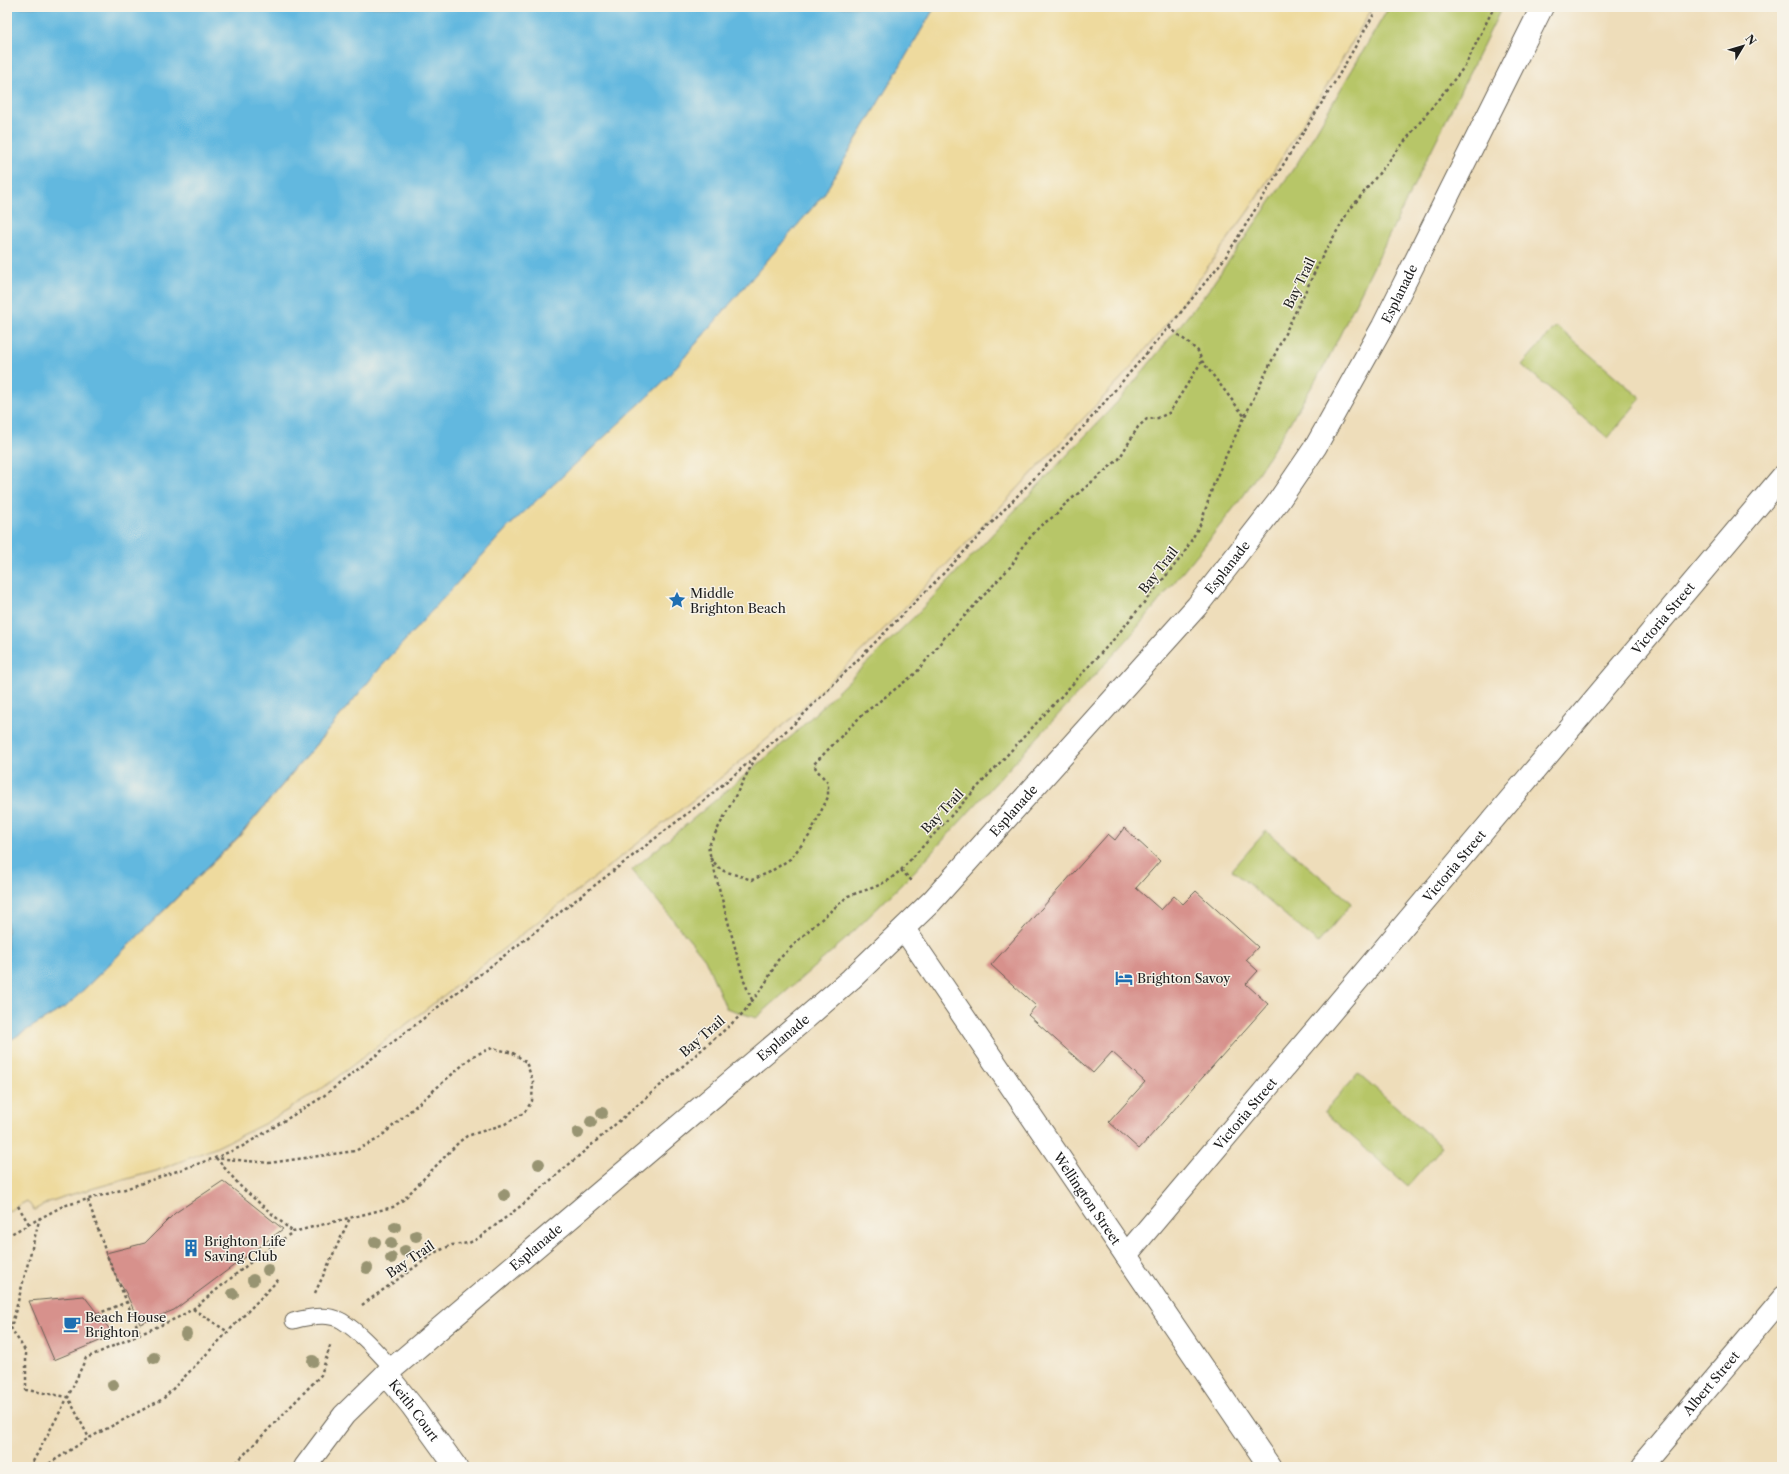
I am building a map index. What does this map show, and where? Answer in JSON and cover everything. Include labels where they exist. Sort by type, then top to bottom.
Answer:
[{"type":"street","name":"Esplanade","points":[[306,1467],[344,1415],[389,1371],[799,1024],[904,929],[938,896],[1172,635],[1229,567],[1278,502],[1316,446],[1383,326],[1542,7]]},
{"type":"street","name":"Victoria Street","points":[[1126,1255],[1782,477]]},
{"type":"street","name":"Wellington Street","points":[[904,929],[1270,1467]]},
{"type":"street","name":"Albert Street","points":[[1640,1467],[1782,1298]]},
{"type":"street","name":"Keith Court","points":[[389,1371],[456,1467]]},
{"type":"lane","points":[[297,1320],[325,1316],[341,1321],[370,1345],[389,1371]]},
{"type":"path","points":[[7,1236],[63,1206],[125,1189],[215,1158],[243,1146],[297,1113],[336,1087],[696,807],[793,725],[940,577],[1085,425],[1169,327],[1225,258],[1336,80],[1378,7]]},
{"type":"path","name":"Bay Trail","points":[[232,1467],[321,1375],[334,1333],[341,1321],[351,1312],[436,1252],[444,1248],[469,1243],[516,1209],[728,1027],[742,1013],[765,984],[778,960],[798,940],[848,896],[875,887],[889,880],[901,870],[1114,639],[1155,591],[1183,555],[1193,539],[1201,523],[1220,469],[1322,257],[1348,212],[1465,66],[1494,7]]},
{"type":"path","points":[[1169,327],[1198,351],[1202,361],[1245,417]]},
{"type":"path","points":[[710,858],[721,870],[752,880],[770,872],[790,859],[809,836],[828,797],[828,783],[816,769],[814,764],[863,714],[916,673],[945,637],[1012,565],[1022,547],[1040,526],[1057,514],[1062,507],[1119,459],[1138,427],[1147,419],[1158,418],[1169,413],[1202,361]]},
{"type":"path","points":[[752,1000],[744,981],[708,848],[757,755]]},
{"type":"path","points":[[30,1467],[68,1397],[86,1358],[177,1318],[193,1309],[251,1262],[293,1232],[393,1207],[403,1200],[459,1142],[467,1136],[505,1124],[524,1113],[532,1101],[533,1081],[526,1062],[513,1053],[492,1048],[473,1056],[378,1139],[355,1151],[269,1163],[215,1158]]},
{"type":"path","points":[[215,1158],[242,1188],[293,1232]]},
{"type":"path","points":[[88,1200],[106,1253],[125,1293],[127,1302],[140,1333]]},
{"type":"path","points":[[18,1206],[28,1224]]},
{"type":"path","points":[[40,1217],[11,1328],[26,1352],[26,1390],[68,1397]]},
{"type":"path","points":[[297,1320],[350,1218]]},
{"type":"path","points":[[44,1467],[89,1438],[163,1399],[279,1279]]},
{"type":"path","points":[[98,1314],[127,1302]]},
{"type":"path","points":[[193,1309],[228,1332]]},
{"type":"path","points":[[68,1397],[89,1438]]},
{"type":"green space","points":[[1389,7],[1502,7],[1326,363],[1244,495],[1127,640],[912,874],[847,938],[756,1018],[726,1008],[705,959],[632,870],[793,735],[915,616],[1122,397],[1207,292],[1298,162]]},
{"type":"green space","points":[[1556,326],[1641,398],[1608,438],[1522,365]]},
{"type":"green space","points":[[1266,831],[1352,903],[1318,943],[1232,870]]},
{"type":"green space","points":[[1358,1073],[1442,1147],[1408,1186],[1324,1112]]},
{"type":"sand","name":"Middle Brighton Beach","points":[[935,7],[1373,7],[1326,87],[1249,210],[1166,325],[1126,373],[946,565],[878,635],[791,719],[711,786],[451,990],[319,1091],[266,1123],[215,1148],[156,1171],[66,1196],[49,1202],[34,1210],[27,1201],[7,1212],[7,1042],[68,1005],[240,836],[380,668],[507,528],[664,381],[824,194]]},
{"type":"water","points":[[7,7],[935,7],[824,194],[664,381],[507,528],[380,668],[240,835],[68,1005],[7,1042]]},
{"type":"building","points":[[1124,828],[1160,861],[1136,888],[1161,910],[1174,896],[1183,904],[1196,891],[1258,947],[1246,960],[1258,971],[1246,984],[1268,1004],[1139,1149],[1109,1122],[1145,1082],[1112,1052],[1093,1073],[1028,1015],[1036,1006],[991,965],[1108,834],[1115,840]]},
{"type":"building","name":"Brighton Life Saving Club","points":[[223,1181],[283,1229],[174,1310],[140,1324],[126,1293],[117,1279],[106,1253],[145,1243],[175,1213]]},
{"type":"building","name":"Beach House Brighton","points":[[84,1296],[114,1335],[54,1360],[29,1301]]},
{"type":"place","name":"Middle Brighton Beach","points":[[677,600]]},
{"type":"place","name":"Brighton Savoy","points":[[1124,978]]},
{"type":"place","name":"Brighton Life Saving Club","points":[[191,1248]]},
{"type":"place","name":"Beach House Brighton","points":[[72,1324]]}]
